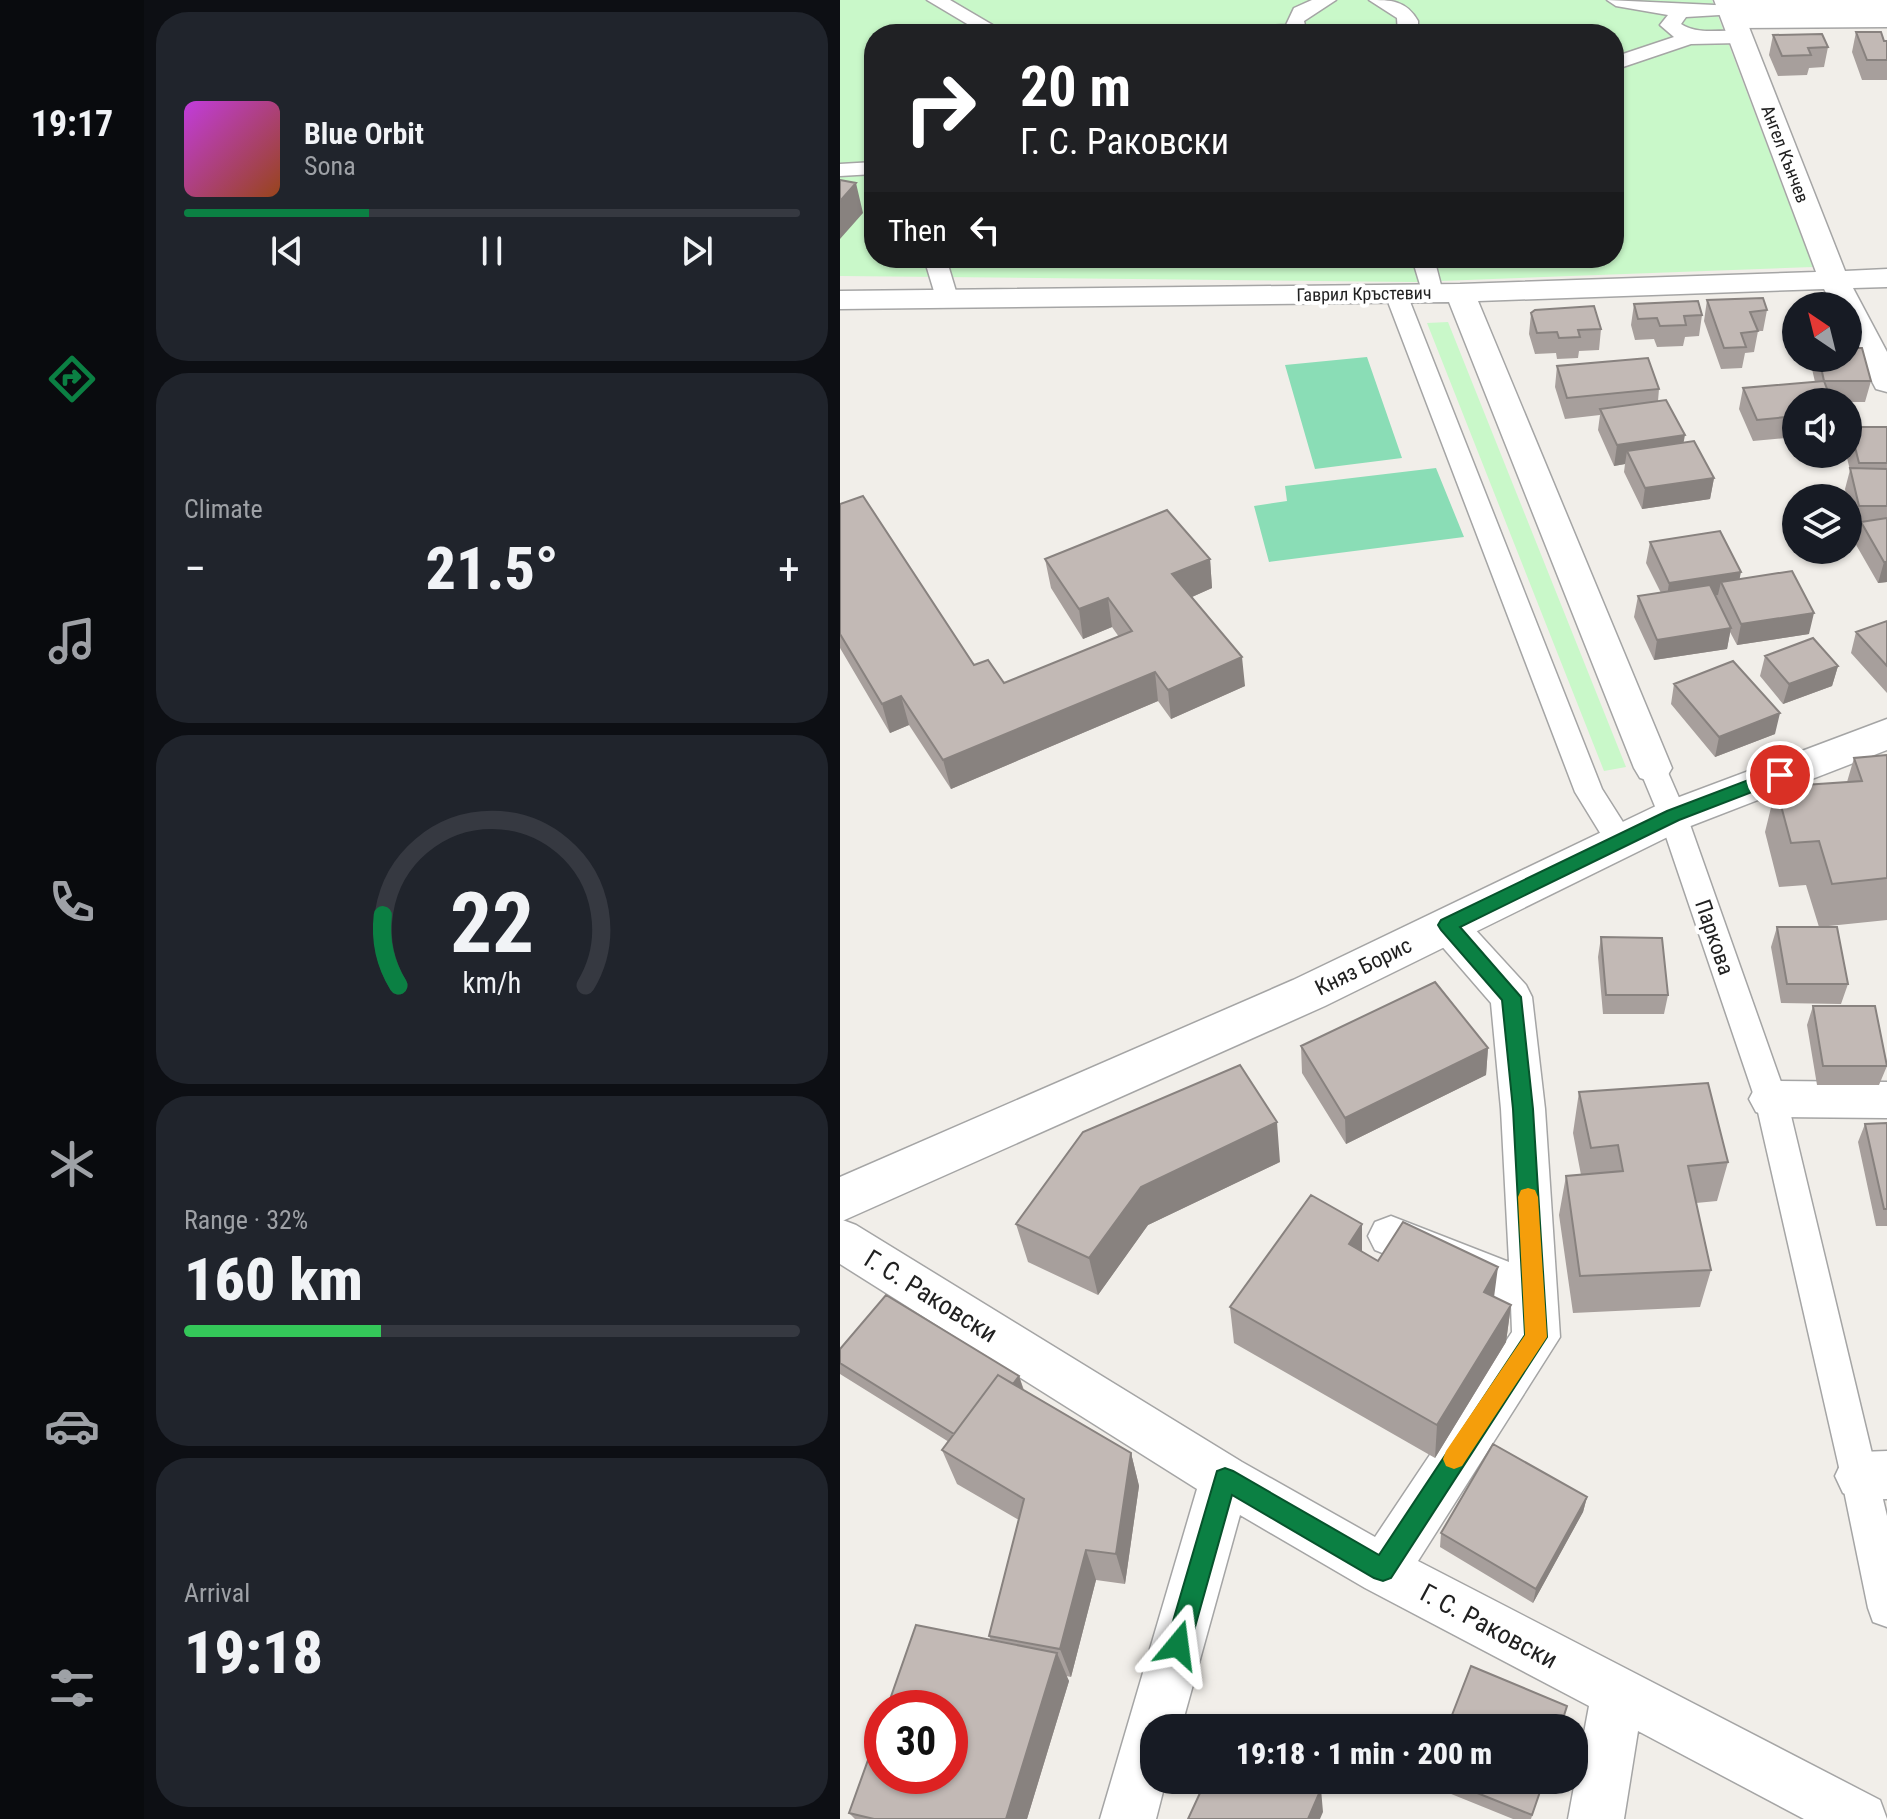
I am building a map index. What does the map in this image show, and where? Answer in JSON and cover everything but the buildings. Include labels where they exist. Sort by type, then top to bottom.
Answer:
[{"type":"street","points":[[936,0],[976,24]]},
{"type":"street","points":[[989,0],[990,24]]},
{"type":"street","points":[[1295,24],[1301,12],[1327,0]]},
{"type":"street","points":[[1381,0],[1406,14],[1410,24]]},
{"type":"street","points":[[1616,0],[1680,11],[1887,36]]},
{"type":"street","points":[[1624,61],[1689,38],[1732,17],[1887,8]]},
{"type":"street","points":[[1680,11],[1670,25],[1689,38]]},
{"type":"street","points":[[1732,17],[1887,21]]},
{"type":"street","name":"Ангел Кънчев","points":[[1732,17],[1840,292]]},
{"type":"street","points":[[840,170],[864,169]]},
{"type":"street","points":[[938,268],[947,298]]},
{"type":"street","points":[[1418,268],[1435,278]]},
{"type":"street","name":"Гаврил Кръстевич","points":[[840,300],[1396,294],[1435,278],[1887,278]]},
{"type":"street","name":"Паркова","points":[[1435,278],[1673,816],[1771,1099],[1874,1476],[1887,1608]]},
{"type":"street","points":[[1396,294],[1589,792],[1620,841]]},
{"type":"street","name":"Ангел Кънчев","points":[[1862,333],[1887,382]]},
{"type":"street","name":"Княз Борис","points":[[840,1200],[1309,993],[1673,816],[1887,734]]},
{"type":"street","points":[[1383,1570],[1536,1337],[1523,1109],[1511,997],[1447,925]]},
{"type":"street","points":[[1771,1099],[1887,1100]]},
{"type":"street","points":[[1391,1236],[1534,1293]]},
{"type":"street","name":"Г. С. Раковски","points":[[840,1239],[1225,1479],[1383,1570],[1617,1695],[1861,1819]]},
{"type":"street","points":[[1158,1714],[1225,1479]]},
{"type":"street","points":[[1596,1819],[1617,1695]]},
{"type":"street","points":[[1128,1819],[1140,1777]]},
{"type":"green space","points":[[840,0],[1712,0],[1813,267],[1414,282],[840,276]]},
{"type":"green space","points":[[1448,322],[1626,767],[1604,771],[1427,323]]},
{"type":"green space","points":[[1367,357],[1402,458],[1315,469],[1285,365]]},
{"type":"green space","points":[[1436,468],[1464,537],[1269,562],[1254,506],[1287,501],[1285,486]]},
{"type":"slow traffic","points":[[1454,1459],[1536,1337],[1528,1197]]},
{"type":"route","points":[[1178,1645],[1225,1479],[1383,1570],[1536,1337],[1523,1109],[1511,997],[1447,925],[1673,816],[1780,775]]}]
